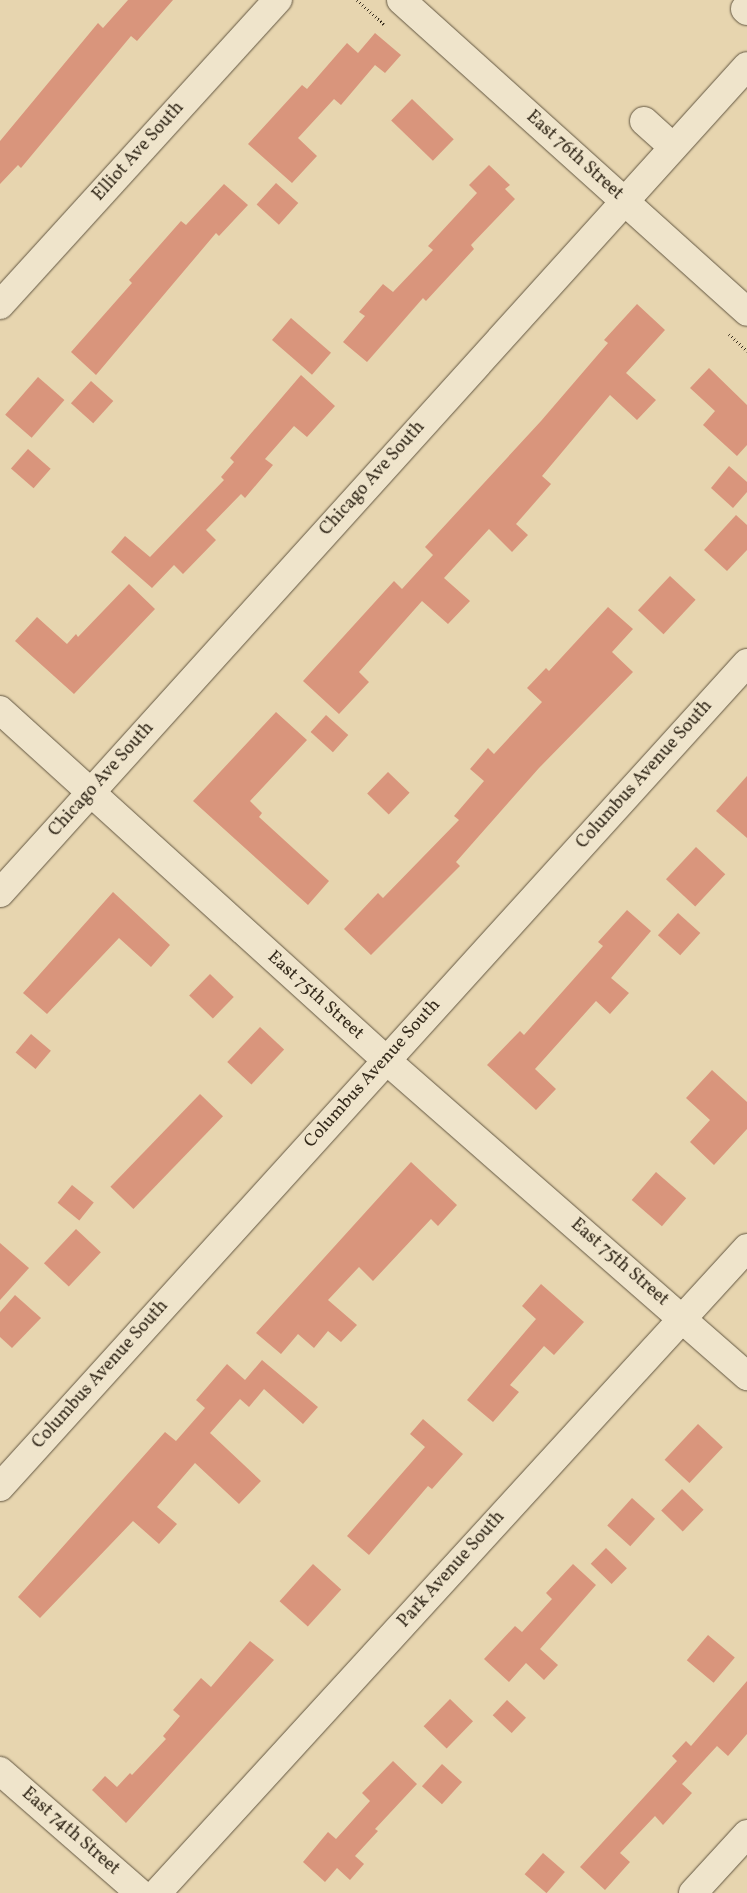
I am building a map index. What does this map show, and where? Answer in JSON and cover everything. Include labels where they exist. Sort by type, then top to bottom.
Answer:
[{"type":"street","name":"Elliot Ave South","points":[[0,305],[278,0]]},
{"type":"street","name":"East 76th Street","points":[[401,0],[747,312]]},
{"type":"street","name":"Chicago Ave South","points":[[0,893],[747,66]]},
{"type":"street","points":[[644,121],[673,147]]},
{"type":"street","name":"Columbus Avenue South","points":[[0,1487],[747,663]]},
{"type":"street","name":"East 75th Street","points":[[0,710],[386,1060],[747,1376]]},
{"type":"street","name":"Park Avenue South","points":[[158,1893],[747,1248]]},
{"type":"street","name":"East 74th Street","points":[[0,1771],[140,1893]]},
{"type":"street","points":[[693,1893],[747,1834]]},
{"type":"building","points":[[128,0],[173,0],[137,41],[131,36],[21,168],[18,165],[0,184],[0,141],[98,23],[103,28]]},
{"type":"building","points":[[375,33],[401,55],[385,73],[375,65],[341,105],[334,99],[298,138],[317,156],[292,183],[248,144],[302,85],[307,89],[347,43],[358,53]]},
{"type":"building","points":[[412,99],[454,139],[433,161],[391,121]]},
{"type":"building","points":[[489,165],[510,185],[505,189],[515,199],[471,245],[474,249],[426,301],[423,298],[367,362],[343,342],[365,316],[359,312],[383,284],[393,292],[433,250],[428,246],[477,193],[469,185]]},
{"type":"building","points":[[276,183],[298,203],[279,225],[257,205]]},
{"type":"building","points":[[224,184],[248,205],[219,236],[216,233],[96,375],[71,352],[132,283],[129,280],[181,221],[186,225]]},
{"type":"building","points":[[637,304],[665,330],[626,373],[656,400],[637,420],[610,395],[542,476],[551,484],[516,524],[528,535],[512,552],[489,529],[444,578],[470,601],[448,624],[422,601],[359,672],[369,682],[339,714],[303,681],[394,581],[402,589],[433,555],[425,547],[541,421],[608,343],[604,340]]},
{"type":"building","points":[[291,318],[331,353],[312,375],[272,340]]},
{"type":"building","points":[[709,368],[747,405],[747,445],[737,456],[703,425],[715,411],[690,388]]},
{"type":"building","points":[[301,375],[335,406],[307,437],[294,426],[265,459],[273,465],[245,498],[241,494],[206,530],[216,540],[183,574],[174,565],[152,588],[111,552],[125,536],[150,557],[224,480],[221,477],[234,462],[230,458]]},
{"type":"building","points":[[38,377],[64,400],[32,438],[5,415]]},
{"type":"building","points":[[91,381],[113,401],[93,423],[71,403]]},
{"type":"building","points":[[28,449],[51,469],[34,488],[11,469]]},
{"type":"building","points":[[729,466],[747,482],[747,492],[733,508],[711,488]]},
{"type":"building","points":[[736,515],[747,525],[747,550],[727,571],[704,550]]},
{"type":"building","points":[[670,576],[696,600],[664,634],[638,610]]},
{"type":"building","points":[[129,584],[155,609],[74,694],[15,641],[37,617],[67,644],[76,634],[78,637]]},
{"type":"building","points":[[608,607],[633,629],[612,652],[633,672],[539,768],[456,862],[460,866],[371,955],[344,929],[378,893],[383,898],[459,820],[454,816],[484,781],[470,769],[488,748],[494,754],[542,702],[527,688],[546,668],[549,671]]},
{"type":"building","points":[[276,712],[307,740],[250,801],[262,813],[259,817],[329,881],[308,905],[193,801]]},
{"type":"building","points":[[326,715],[348,735],[333,752],[311,732]]},
{"type":"building","points":[[388,772],[410,793],[389,814],[367,794]]},
{"type":"building","points":[[747,776],[747,838],[716,811]]},
{"type":"building","points":[[696,847],[725,874],[695,906],[666,879]]},
{"type":"building","points":[[113,892],[170,945],[151,967],[119,938],[47,1014],[23,993]]},
{"type":"building","points":[[627,910],[651,931],[611,978],[629,993],[610,1014],[596,1001],[535,1069],[556,1089],[536,1110],[487,1065],[520,1031],[524,1035],[603,946],[598,942]]},
{"type":"building","points":[[678,913],[700,933],[680,955],[658,935]]},
{"type":"building","points":[[210,974],[234,997],[213,1019],[189,996]]},
{"type":"building","points":[[260,1027],[284,1050],[251,1085],[227,1062]]},
{"type":"building","points":[[31,1034],[51,1051],[35,1069],[16,1052]]},
{"type":"building","points":[[712,1070],[747,1102],[747,1129],[714,1165],[690,1142],[710,1120],[686,1098]]},
{"type":"building","points":[[200,1094],[223,1116],[133,1209],[110,1187]]},
{"type":"building","points":[[411,1162],[457,1205],[438,1226],[431,1219],[373,1281],[359,1267],[328,1300],[357,1325],[341,1342],[328,1331],[314,1348],[298,1334],[281,1354],[256,1333]]},
{"type":"building","points":[[656,1172],[686,1198],[662,1226],[632,1200]]},
{"type":"building","points":[[72,1185],[94,1203],[79,1220],[58,1203]]},
{"type":"building","points":[[76,1229],[101,1252],[69,1287],[44,1263]]},
{"type":"building","points":[[0,1243],[29,1268],[0,1300]]},
{"type":"building","points":[[541,1284],[584,1322],[554,1355],[544,1346],[510,1385],[519,1392],[493,1422],[467,1400],[536,1319],[522,1306]]},
{"type":"building","points":[[15,1295],[41,1318],[12,1348],[0,1337],[0,1312]]},
{"type":"building","points":[[262,1360],[318,1407],[303,1424],[264,1389],[249,1407],[240,1399],[210,1433],[261,1481],[239,1504],[195,1463],[157,1507],[177,1524],[159,1544],[133,1521],[40,1618],[18,1597],[165,1432],[176,1441],[205,1408],[196,1400],[227,1364],[245,1380]]},
{"type":"building","points":[[423,1419],[463,1454],[432,1489],[428,1486],[369,1555],[347,1536],[425,1447],[410,1434]]},
{"type":"building","points":[[698,1424],[723,1447],[689,1483],[665,1460]]},
{"type":"building","points":[[682,1489],[704,1510],[683,1531],[661,1511]]},
{"type":"building","points":[[632,1498],[655,1519],[630,1546],[607,1525]]},
{"type":"building","points":[[606,1548],[627,1568],[612,1584],[591,1564]]},
{"type":"building","points":[[313,1564],[341,1589],[308,1627],[280,1601]]},
{"type":"building","points":[[573,1564],[596,1585],[540,1649],[558,1665],[544,1680],[526,1663],[509,1682],[484,1659],[515,1626],[522,1632],[552,1599],[546,1593]]},
{"type":"building","points":[[708,1635],[735,1657],[714,1683],[687,1660]]},
{"type":"building","points":[[250,1641],[274,1660],[126,1823],[92,1790],[105,1776],[117,1787],[130,1773],[132,1775],[166,1739],[163,1736],[180,1716],[173,1710],[201,1678],[211,1687]]},
{"type":"building","points":[[747,1681],[747,1734],[728,1756],[717,1746],[682,1784],[692,1793],[663,1825],[655,1816],[620,1853],[630,1862],[605,1890],[580,1867],[677,1761],[672,1756],[686,1741],[691,1746]]},
{"type":"building","points":[[450,1699],[473,1721],[447,1749],[424,1726]]},
{"type":"building","points":[[507,1700],[526,1718],[512,1733],[493,1715]]},
{"type":"building","points":[[393,1761],[417,1784],[375,1829],[378,1831],[355,1856],[364,1864],[350,1880],[337,1868],[325,1882],[303,1862],[328,1832],[336,1839],[370,1801],[362,1793]]},
{"type":"building","points":[[442,1764],[462,1782],[442,1804],[422,1786]]},
{"type":"building","points":[[543,1853],[565,1872],[547,1893],[525,1874]]}]
